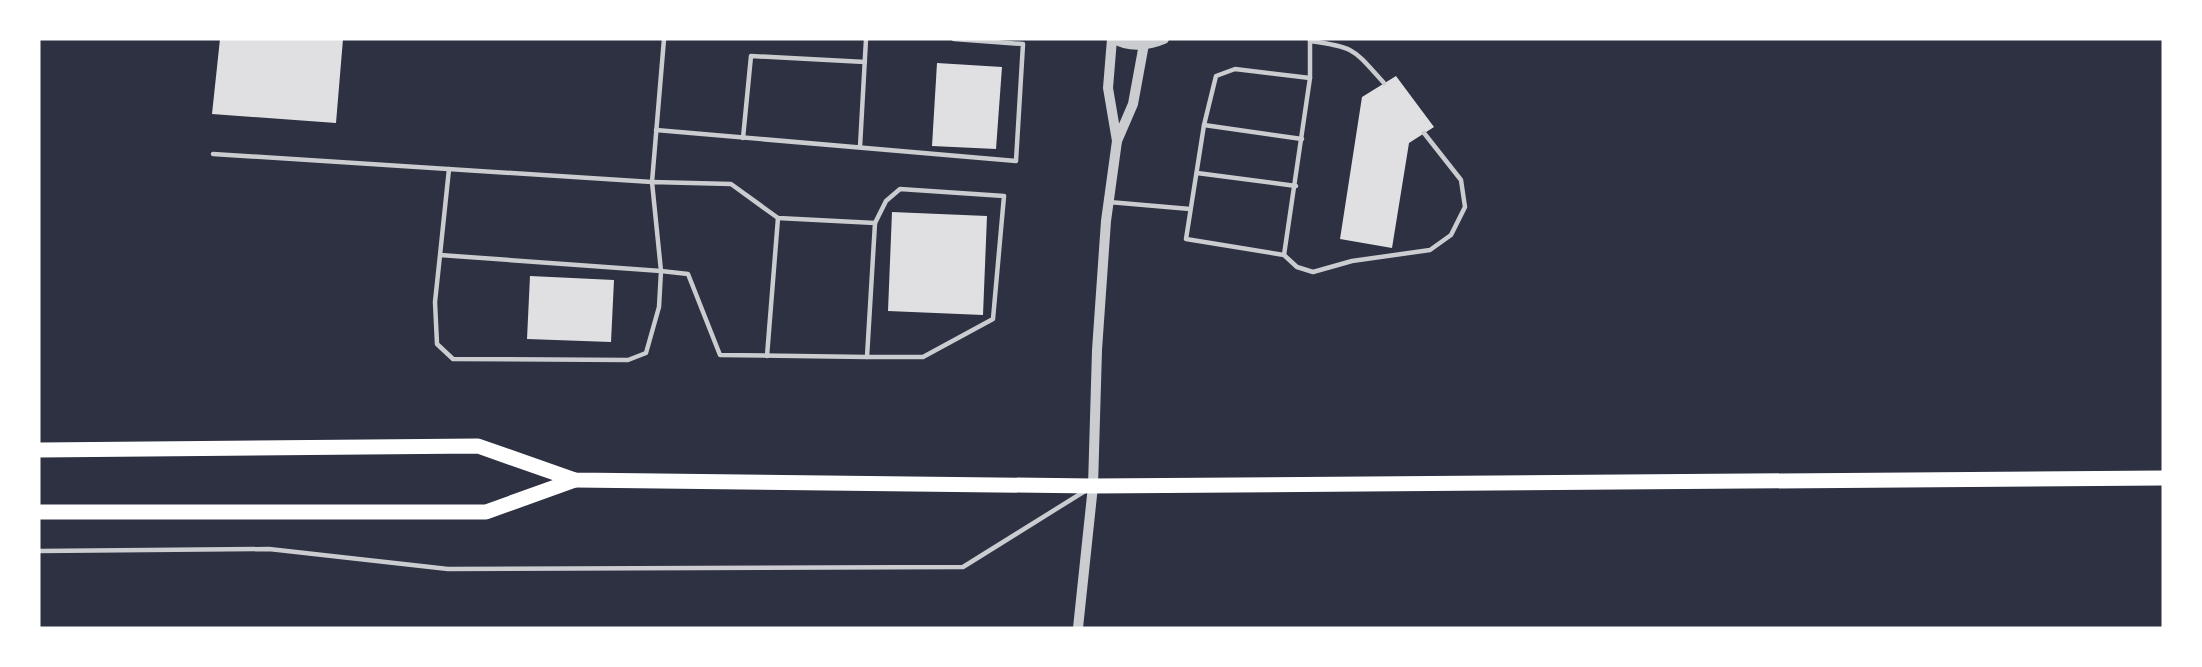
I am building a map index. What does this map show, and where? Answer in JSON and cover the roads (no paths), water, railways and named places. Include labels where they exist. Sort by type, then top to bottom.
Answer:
[{"type":"main road","points":[[39,450],[478,446],[575,480],[1093,486],[2163,478]]},
{"type":"main road","points":[[39,512],[486,512],[575,480]]},
{"type":"street","points":[[1078,628],[1093,486],[1098,329],[1109,202],[1117,141],[1108,88],[1114,39],[1121,42],[1152,45],[1164,39]]},
{"type":"street","points":[[1117,141],[1134,104],[1144,44]]},
{"type":"lane","points":[[448,169],[435,302],[437,344],[453,358],[628,360],[646,353],[659,307],[661,271],[652,182],[664,39]]},
{"type":"lane","points":[[860,147],[866,39]]},
{"type":"lane","points":[[656,130],[1016,161],[1023,44],[954,39]]},
{"type":"lane","points":[[1284,255],[1296,186],[1310,78],[1310,40],[1342,45],[1356,52],[1384,83]]},
{"type":"lane","points":[[743,138],[751,56],[865,62]]},
{"type":"lane","points":[[1310,78],[1234,69],[1216,76],[1204,125],[1186,239],[1284,255],[1297,267],[1313,272],[1352,261],[1430,250],[1451,235],[1465,207],[1461,180],[1424,133]]},
{"type":"lane","points":[[1204,125],[1302,139]]},
{"type":"lane","points":[[213,154],[652,182],[731,184],[778,218],[875,223]]},
{"type":"lane","points":[[1197,173],[1296,186]]},
{"type":"lane","points":[[440,255],[688,274],[720,355],[867,357],[923,357],[993,319],[1004,196],[900,189],[885,201],[875,223],[867,357]]},
{"type":"lane","points":[[1109,202],[1190,209]]},
{"type":"lane","points":[[766,356],[778,218]]},
{"type":"lane","points":[[39,550],[268,549],[448,569],[963,567],[1093,486]]}]
